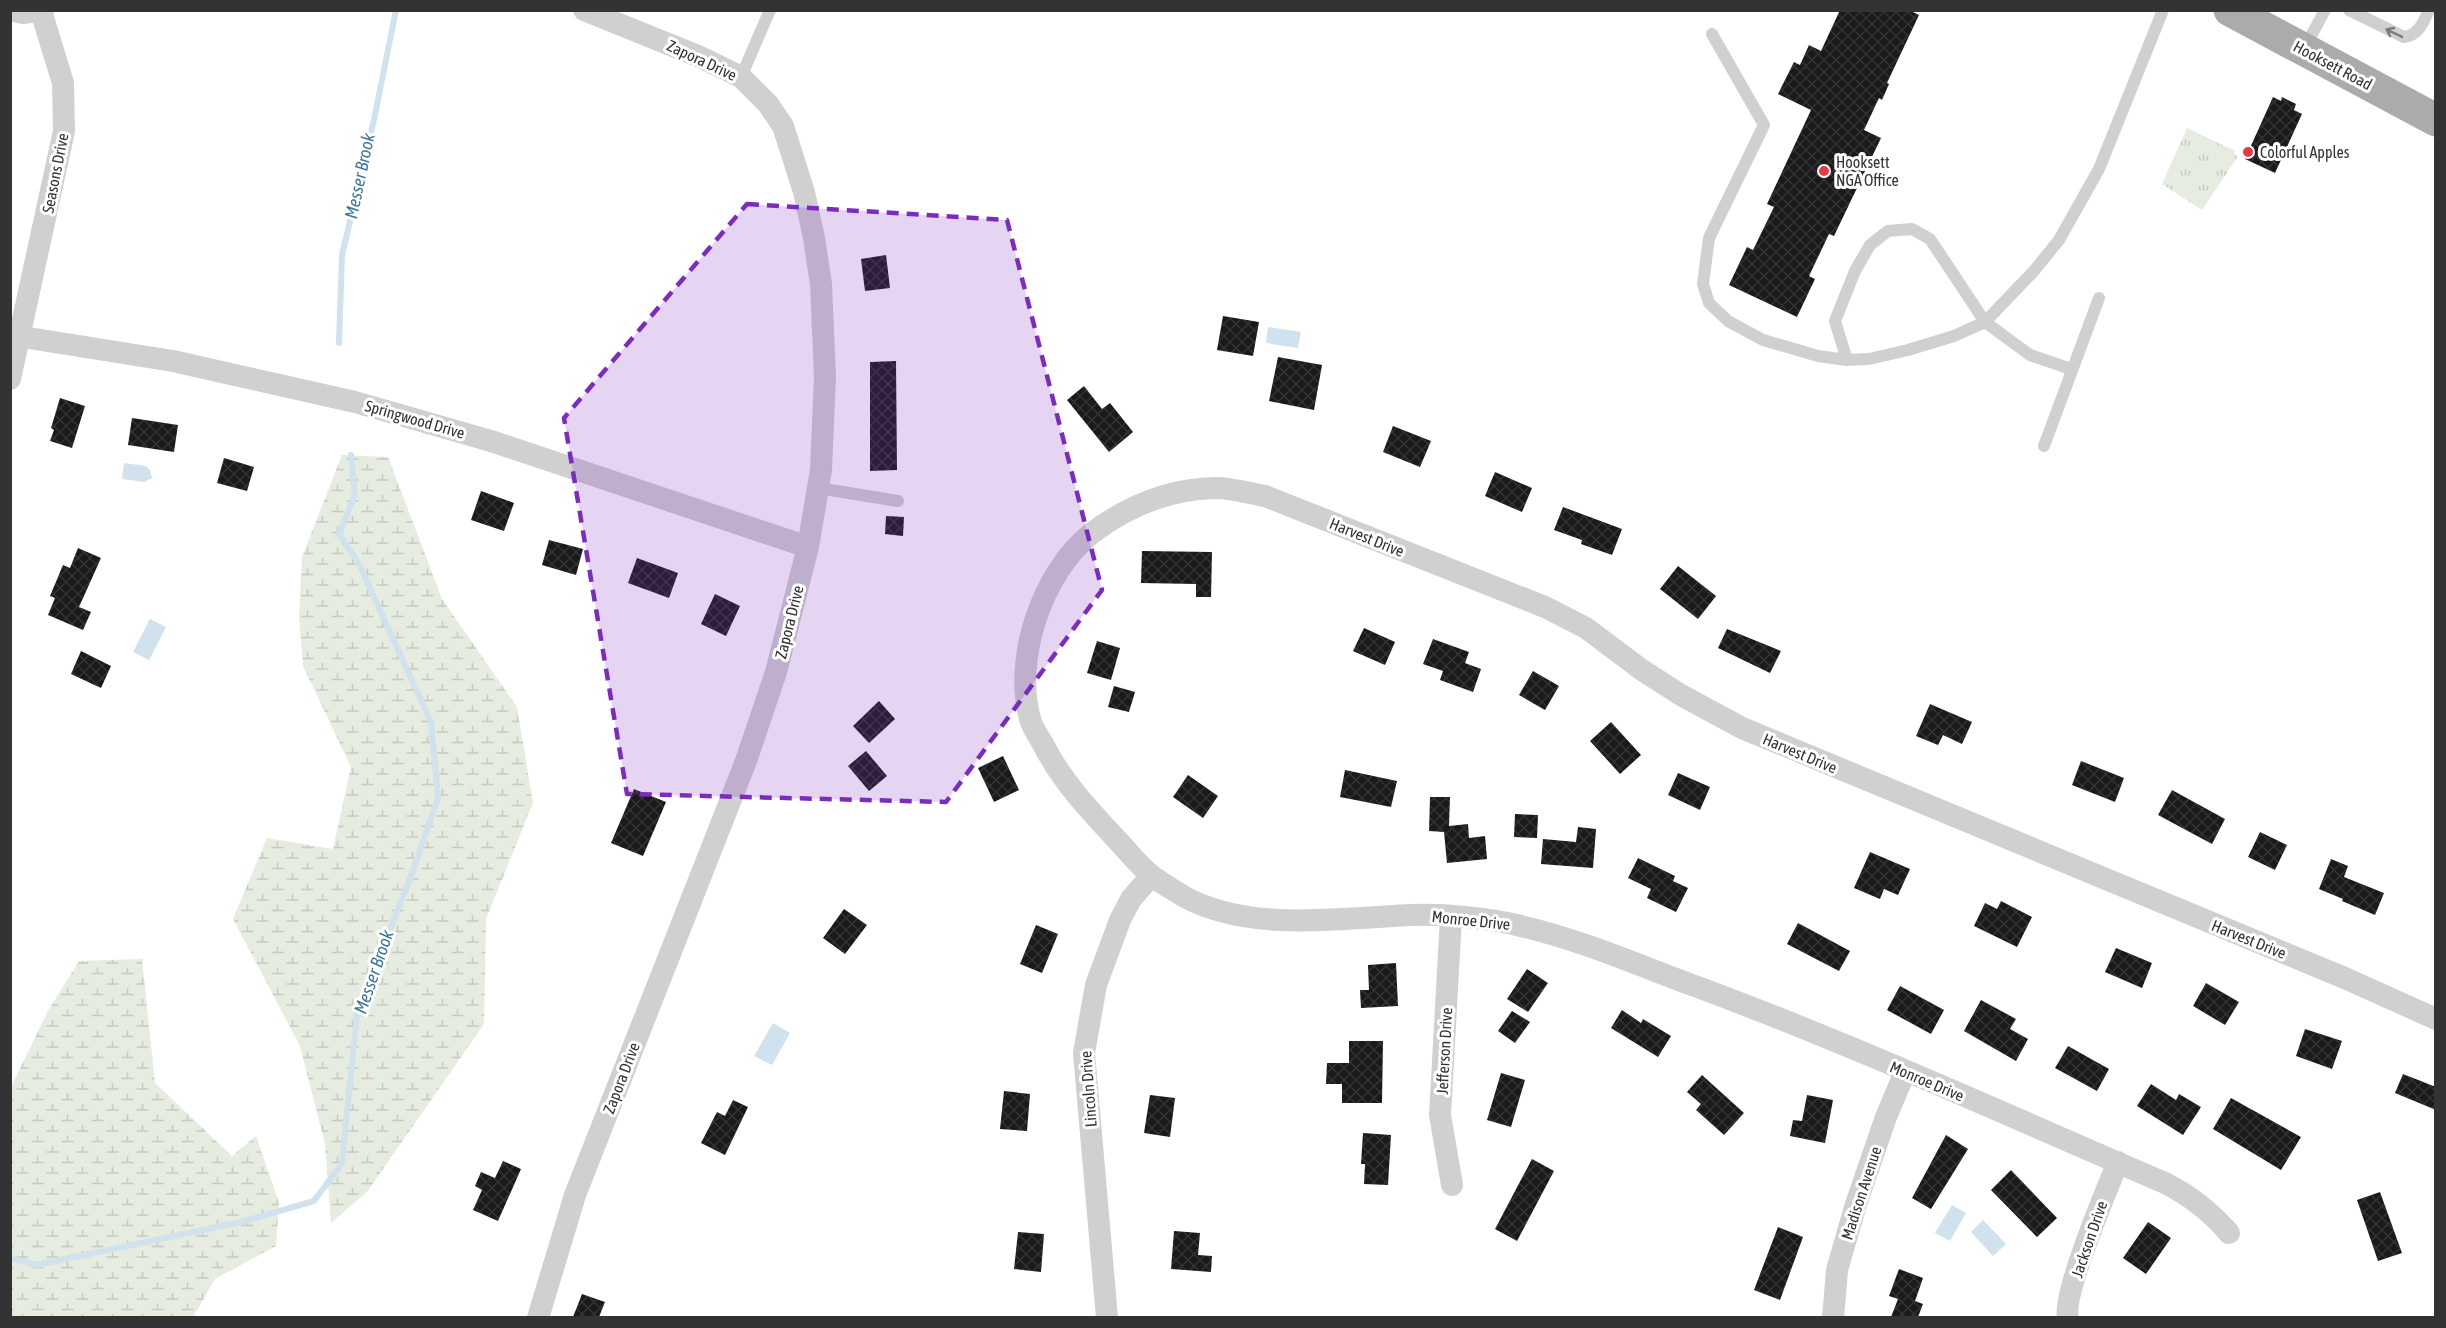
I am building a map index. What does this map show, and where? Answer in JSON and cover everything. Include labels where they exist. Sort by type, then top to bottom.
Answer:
[{"type":"main road","name":"Hooksett Road","points":[[2230,10],[2436,120]]},
{"type":"street","name":"Seasons Drive","points":[[10,379],[15,335],[64,131],[63,83],[42,11],[23,14],[11,10]]},
{"type":"street","name":"Zapora Drive","points":[[538,1317],[575,1195],[746,761],[776,672],[808,547],[821,470],[825,377],[821,284],[814,238],[804,192],[783,126],[768,104],[741,77],[698,56],[584,10]]},
{"type":"street","name":"Springwood Drive","points":[[15,335],[173,361],[355,402],[490,441],[808,547]]},
{"type":"street","name":"Harvest Drive","points":[[1173,492],[1219,488],[1265,496],[1545,607],[1586,628],[1642,670],[1681,695],[1742,728],[2347,979],[2436,1019]]},
{"type":"street","name":"Monroe Drive","points":[[1173,492],[1130,509],[1091,534],[1075,550],[1048,588],[1031,631],[1025,676],[1031,722],[1053,763],[1080,801],[1151,876],[1187,898],[1208,907],[1252,918],[1346,920],[1418,915],[1451,916],[1516,924],[1561,936],[1758,1010],[2118,1162],[2189,1196],[2210,1212],[2229,1233]]},
{"type":"street","name":"Lincoln Drive","points":[[1107,1317],[1084,1053],[1096,984],[1120,920],[1131,899],[1151,876]]},
{"type":"street","name":"Jefferson Drive","points":[[1451,916],[1440,1115],[1452,1185]]},
{"type":"street","name":"Madison Avenue","points":[[1833,1317],[1837,1270],[1856,1204],[1886,1117],[1905,1072]]},
{"type":"street","name":"Jackson Drive","points":[[2068,1317],[2071,1290],[2092,1224],[2118,1162]]},
{"type":"lane","points":[[741,77],[770,10]]},
{"type":"lane","points":[[1712,34],[1764,125],[1709,238],[1703,284],[1709,303],[1728,321],[1763,340],[1818,356],[1847,360],[1869,359],[1954,336],[1985,322],[2033,272],[2059,240],[2099,169],[2132,92],[2163,10]]},
{"type":"lane","points":[[2304,50],[2325,10]]},
{"type":"lane","points":[[2349,10],[2404,37],[2413,36],[2420,29],[2429,10]]},
{"type":"lane","points":[[1847,360],[1835,321],[1855,271],[1870,245],[1888,231],[1912,229],[1930,239],[1985,322],[2030,355],[2071,369]]},
{"type":"lane","points":[[2044,446],[2099,298]]},
{"type":"lane","points":[[818,488],[898,501]]},
{"type":"highlighted area","points":[[747,204],[1007,220],[1102,590],[946,802],[627,794],[564,418]]},
{"type":"green space","points":[[2187,128],[2235,151],[2234,154],[2238,156],[2202,210],[2162,184]]},
{"type":"green space","points":[[342,455],[388,457],[442,599],[517,707],[533,803],[486,919],[484,1024],[367,1192],[331,1223],[325,1144],[300,1046],[233,919],[267,838],[333,849],[351,767],[303,666],[299,618],[302,557]]},
{"type":"green space","points":[[142,959],[155,1083],[232,1156],[256,1136],[279,1203],[276,1246],[215,1279],[193,1317],[11,1317],[11,1087],[48,1011],[79,961]]},
{"type":"water","points":[[1268,327],[1301,332],[1298,348],[1266,343]]},
{"type":"water","points":[[124,463],[146,466],[152,478],[144,482],[122,479]]},
{"type":"water","points":[[150,619],[166,627],[149,660],[133,652]]},
{"type":"water","points":[[773,1023],[790,1033],[772,1065],[754,1056]]},
{"type":"water","points":[[1952,1205],[1966,1213],[1950,1241],[1935,1233]]},
{"type":"water","points":[[1983,1220],[2006,1244],[1993,1256],[1971,1232]]},
{"type":"building","name":"Hooksett NGA Office","points":[[1840,10],[1909,10],[1919,15],[1887,83],[1889,84],[1882,100],[1879,98],[1864,130],[1881,138],[1834,236],[1829,234],[1809,276],[1815,279],[1797,317],[1729,285],[1747,247],[1753,250],[1774,207],[1767,204],[1811,110],[1778,94],[1794,62],[1800,65],[1809,45],[1821,51]]},
{"type":"building","points":[[2273,97],[2281,101],[2282,97],[2296,104],[2294,110],[2302,114],[2275,173],[2245,159]]},
{"type":"building","points":[[886,255],[890,288],[865,291],[861,259]]},
{"type":"building","points":[[1223,316],[1259,322],[1253,356],[1217,350]]},
{"type":"building","points":[[1278,357],[1322,365],[1314,410],[1269,401]]},
{"type":"building","points":[[896,361],[897,470],[870,471],[870,362]]},
{"type":"building","points":[[1084,386],[1102,409],[1110,403],[1133,432],[1109,452],[1067,400]]},
{"type":"building","points":[[60,398],[85,406],[72,448],[50,441],[54,430],[51,428]]},
{"type":"building","points":[[132,418],[178,425],[174,452],[128,445]]},
{"type":"building","points":[[1393,426],[1431,441],[1420,467],[1383,452]]},
{"type":"building","points":[[224,458],[254,467],[247,491],[217,483]]},
{"type":"building","points":[[1495,472],[1532,488],[1522,512],[1485,496]]},
{"type":"building","points":[[481,491],[514,503],[504,531],[471,520]]},
{"type":"building","points":[[1563,507],[1622,529],[1612,555],[1581,544],[1582,540],[1554,530]]},
{"type":"building","points":[[886,516],[904,517],[903,536],[885,534]]},
{"type":"building","points":[[549,540],[583,549],[576,575],[542,565]]},
{"type":"building","points":[[78,548],[101,558],[79,607],[91,612],[83,630],[48,615],[55,598],[50,596],[63,565],[70,568]]},
{"type":"building","points":[[1142,551],[1212,552],[1211,597],[1196,597],[1196,584],[1141,583]]},
{"type":"building","points":[[637,558],[678,573],[669,598],[628,583]]},
{"type":"building","points":[[1678,566],[1716,596],[1698,619],[1660,589]]},
{"type":"building","points":[[715,594],[740,606],[726,636],[701,624]]},
{"type":"building","points":[[1364,628],[1395,642],[1385,665],[1353,651]]},
{"type":"building","points":[[1727,629],[1781,651],[1770,673],[1718,648]]},
{"type":"building","points":[[1433,639],[1469,652],[1465,663],[1481,669],[1473,692],[1440,680],[1443,671],[1423,664]]},
{"type":"building","points":[[1097,641],[1120,648],[1111,680],[1087,673]]},
{"type":"building","points":[[81,651],[111,666],[101,688],[71,674]]},
{"type":"building","points":[[1533,671],[1559,686],[1545,710],[1519,695]]},
{"type":"building","points":[[1114,686],[1135,692],[1129,712],[1108,707]]},
{"type":"building","points":[[879,701],[895,719],[869,743],[853,726]]},
{"type":"building","points":[[1930,704],[1972,722],[1962,744],[1943,735],[1938,745],[1916,736]]},
{"type":"building","points":[[1611,722],[1641,755],[1620,774],[1590,741]]},
{"type":"building","points":[[866,751],[887,776],[869,791],[848,766]]},
{"type":"building","points":[[1003,756],[1019,790],[994,802],[978,768]]},
{"type":"building","points":[[2081,761],[2124,778],[2115,802],[2072,785]]},
{"type":"building","points":[[1345,770],[1397,781],[1391,807],[1340,797]]},
{"type":"building","points":[[1678,773],[1710,787],[1700,810],[1668,795]]},
{"type":"building","points":[[1188,775],[1218,796],[1203,818],[1173,797]]},
{"type":"building","points":[[634,789],[666,802],[643,856],[611,843]]},
{"type":"building","points":[[2172,790],[2225,819],[2212,844],[2158,815]]},
{"type":"building","points":[[1430,797],[1450,797],[1449,826],[1468,824],[1469,838],[1485,836],[1487,859],[1447,863],[1444,832],[1429,831]]},
{"type":"building","points":[[1515,814],[1538,815],[1537,838],[1514,837]]},
{"type":"building","points":[[1578,827],[1596,829],[1593,868],[1541,864],[1543,839],[1576,842]]},
{"type":"building","points":[[2260,832],[2287,845],[2275,870],[2248,857]]},
{"type":"building","points":[[1870,852],[1910,869],[1898,895],[1884,889],[1880,899],[1854,888]]},
{"type":"building","points":[[1638,858],[1675,876],[1673,881],[1688,888],[1676,912],[1647,898],[1651,889],[1628,878]]},
{"type":"building","points":[[2331,859],[2348,866],[2344,877],[2384,893],[2375,915],[2319,889]]},
{"type":"building","points":[[2001,901],[2032,917],[2017,947],[1974,926],[1985,903],[1997,909]]},
{"type":"building","points":[[844,909],[867,925],[845,954],[823,938]]},
{"type":"building","points":[[1798,923],[1850,951],[1839,971],[1787,944]]},
{"type":"building","points":[[1036,925],[1058,934],[1042,973],[1020,964]]},
{"type":"building","points":[[2116,948],[2152,963],[2142,988],[2105,972]]},
{"type":"building","points":[[1396,963],[1398,1006],[1361,1008],[1360,990],[1369,990],[1368,965]]},
{"type":"building","points":[[1527,969],[1548,983],[1528,1012],[1507,999]]},
{"type":"building","points":[[2206,983],[2239,1002],[2225,1025],[2193,1006]]},
{"type":"building","points":[[1900,986],[1944,1010],[1931,1034],[1887,1010]]},
{"type":"building","points":[[1981,1000],[2016,1019],[2010,1029],[2028,1039],[2016,1061],[1964,1031]]},
{"type":"building","points":[[1622,1010],[1641,1023],[1643,1019],[1671,1036],[1658,1057],[1611,1028]]},
{"type":"building","points":[[1512,1011],[1530,1022],[1515,1043],[1498,1031]]},
{"type":"building","points":[[2305,1029],[2342,1041],[2332,1069],[2296,1056]]},
{"type":"building","points":[[1349,1041],[1383,1041],[1382,1103],[1342,1103],[1342,1084],[1326,1084],[1327,1063],[1349,1063]]},
{"type":"building","points":[[2068,1046],[2109,1069],[2097,1091],[2055,1068]]},
{"type":"building","points":[[1501,1073],[1525,1080],[1511,1127],[1487,1120]]},
{"type":"building","points":[[2403,1074],[2436,1087],[2436,1110],[2395,1093]]},
{"type":"building","points":[[1702,1075],[1744,1113],[1724,1135],[1696,1110],[1701,1104],[1687,1092]]},
{"type":"building","points":[[2151,1084],[2176,1100],[2179,1094],[2201,1107],[2183,1135],[2137,1106]]},
{"type":"building","points":[[1004,1091],[1030,1094],[1027,1131],[1000,1129]]},
{"type":"building","points":[[1150,1095],[1175,1098],[1170,1137],[1144,1133]]},
{"type":"building","points":[[1807,1095],[1833,1100],[1825,1143],[1790,1136],[1793,1120],[1802,1121]]},
{"type":"building","points":[[2231,1098],[2301,1137],[2281,1170],[2213,1129]]},
{"type":"building","points":[[733,1100],[748,1107],[725,1155],[701,1143],[717,1112],[725,1116]]},
{"type":"building","points":[[1363,1133],[1391,1135],[1388,1185],[1364,1184],[1365,1164],[1361,1164]]},
{"type":"building","points":[[1946,1135],[1968,1149],[1931,1209],[1912,1198]]},
{"type":"building","points":[[1532,1159],[1554,1171],[1517,1241],[1495,1229]]},
{"type":"building","points":[[503,1161],[521,1169],[498,1221],[473,1210],[482,1190],[475,1186],[481,1172],[495,1178]]},
{"type":"building","points":[[2011,1170],[2057,1218],[2037,1237],[1991,1190]]},
{"type":"building","points":[[2380,1192],[2402,1253],[2378,1261],[2357,1200]]},
{"type":"building","points":[[2148,1222],[2171,1238],[2146,1274],[2123,1258]]},
{"type":"building","points":[[1778,1227],[1803,1237],[1780,1300],[1754,1290]]},
{"type":"building","points":[[1174,1231],[1200,1233],[1198,1255],[1212,1256],[1211,1272],[1171,1269]]},
{"type":"building","points":[[1018,1232],[1044,1234],[1041,1272],[1014,1269]]},
{"type":"building","points":[[1899,1269],[1923,1278],[1915,1301],[1923,1304],[1918,1317],[1891,1317],[1898,1299],[1889,1296]]},
{"type":"building","points":[[582,1294],[605,1302],[599,1317],[573,1317]]},
{"type":"waterway","name":"Messer Brook","points":[[339,343],[342,255],[375,115],[396,10]]},
{"type":"waterway","name":"Messer Brook","points":[[10,1258],[37,1265],[245,1221],[314,1201],[342,1163],[357,1013],[411,876],[438,798],[431,722],[359,564],[339,534],[355,495],[351,455]]},
{"type":"place","name":"Colorful Apples","points":[[2248,152]]},
{"type":"place","name":"Hooksett NGA Office","points":[[1824,171]]}]
